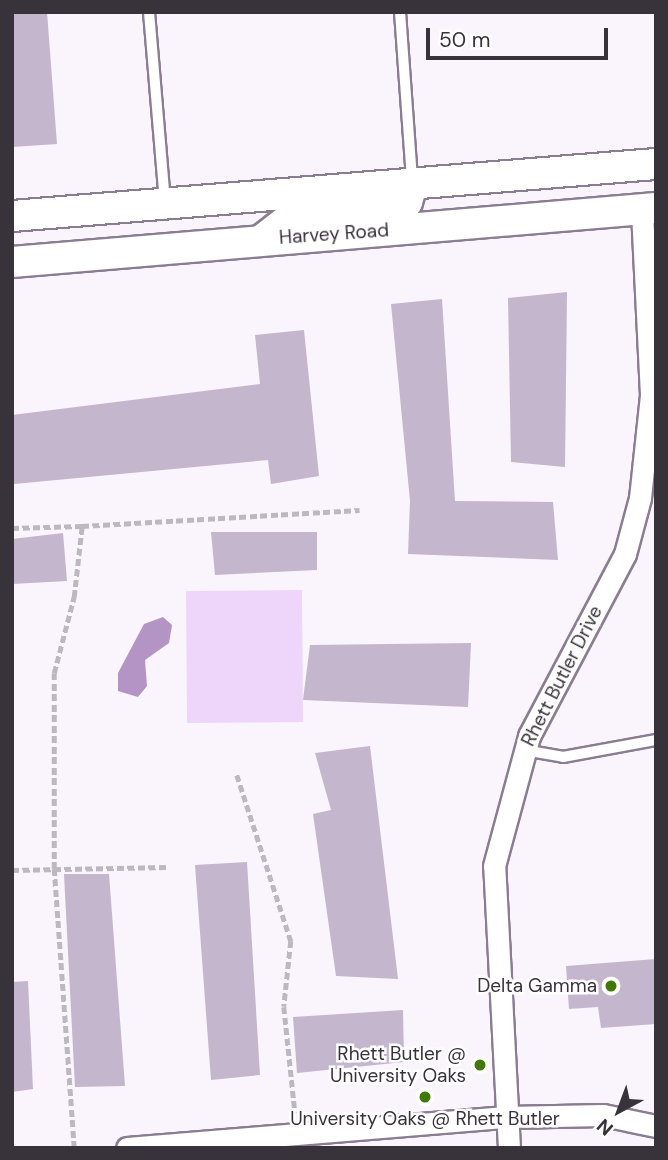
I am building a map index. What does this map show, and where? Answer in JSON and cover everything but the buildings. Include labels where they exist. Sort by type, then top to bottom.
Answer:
[{"type":"main road","points":[[12,216],[656,164]]},
{"type":"main road","points":[[262,239],[292,216],[397,207],[407,202],[412,184]]},
{"type":"main road","name":"Harvey Road","points":[[12,262],[651,202]]},
{"type":"street","name":"Rhett Butler Drive","points":[[509,1148],[493,884],[524,750],[625,554],[652,454],[651,202]]},
{"type":"street","points":[[127,1148],[506,1117],[603,1115],[656,1126]]},
{"type":"lane","points":[[149,12],[165,204]]},
{"type":"lane","points":[[400,12],[412,184]]},
{"type":"lane","points":[[524,750],[563,757],[656,740]]},
{"type":"path","points":[[12,528],[360,510]]},
{"type":"path","points":[[74,1148],[54,869],[54,673],[74,597],[82,526]]},
{"type":"path","points":[[237,775],[291,941],[284,1007],[298,1134]]},
{"type":"path","points":[[12,870],[168,867]]},
{"type":"shaded area","points":[[302,590],[303,722],[187,723],[186,591]]},
{"type":"shaded area","points":[[163,617],[172,625],[169,643],[145,660],[147,686],[138,697],[118,691],[118,673],[144,624]]},
{"type":"place","name":"Delta Gamma","points":[[611,986]]},
{"type":"place","name":"Rhett Butler @ University Oaks","points":[[480,1065]]},
{"type":"place","name":"University Oaks @ Rhett Butler","points":[[425,1097]]}]
